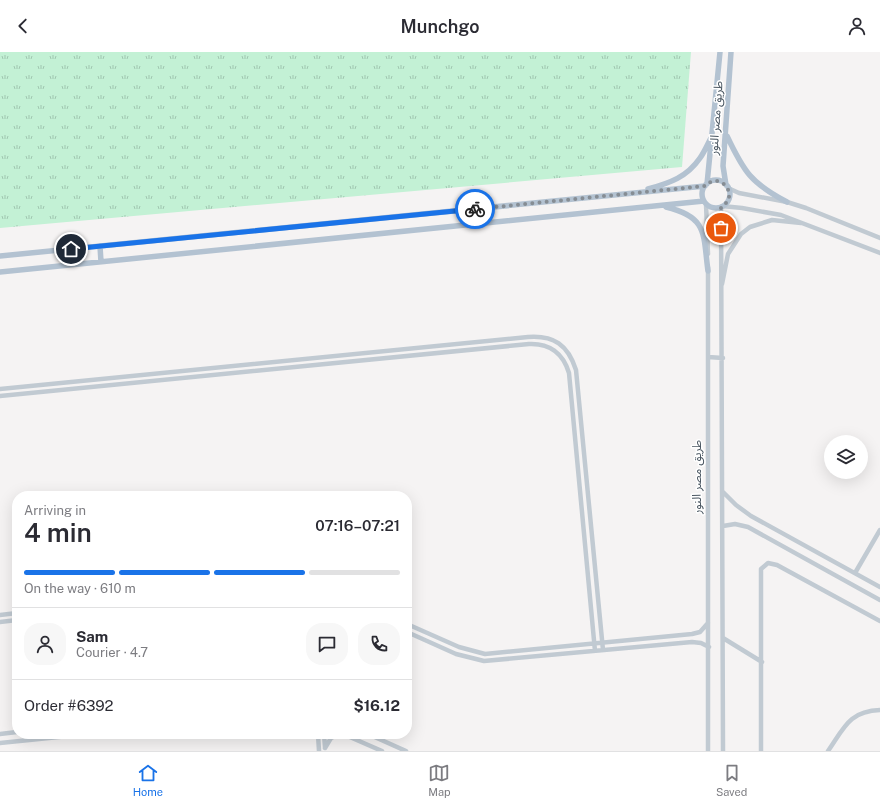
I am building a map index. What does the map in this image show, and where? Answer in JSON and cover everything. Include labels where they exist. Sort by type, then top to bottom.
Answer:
[{"type":"main road","name":"طريق مصر النور","points":[[706,185],[713,134],[720,52]]},
{"type":"main road","name":"طريق مصر النور","points":[[727,186],[724,166],[731,52]]},
{"type":"main road","points":[[636,193],[672,182],[684,176],[694,167],[702,156],[713,134]]},
{"type":"main road","points":[[726,135],[737,159],[749,176],[768,192],[786,202]]},
{"type":"main road","points":[[0,256],[636,193],[706,185],[715,181],[727,186],[730,196],[722,207],[714,208],[705,203],[662,206],[0,272]]},
{"type":"main road","points":[[705,203],[702,194],[706,185]]},
{"type":"main road","points":[[662,206],[683,211],[697,222],[703,232],[708,271]]},
{"type":"main road","points":[[100,246],[101,262]]},
{"type":"street","points":[[727,186],[739,193],[786,202],[880,238]]},
{"type":"street","name":"طريق مصر النور","points":[[705,203],[708,240],[708,751]]},
{"type":"street","points":[[723,751],[723,358],[720,290],[722,207],[762,210],[808,224],[880,253]]},
{"type":"street","points":[[720,290],[728,254],[741,234],[750,227],[772,220],[808,224]]},
{"type":"street","points":[[0,389],[528,337],[544,337],[551,339],[567,351],[576,370],[603,650]]},
{"type":"street","points":[[0,396],[529,344],[546,346],[561,356],[568,373],[595,651]]},
{"type":"street","points":[[708,357],[723,358]]},
{"type":"street","points":[[723,491],[736,505],[751,516],[880,587]]},
{"type":"street","points":[[723,526],[735,524],[748,527],[880,600]]},
{"type":"street","points":[[855,573],[880,530]]},
{"type":"street","points":[[761,751],[761,569],[768,562],[777,565],[880,621]]},
{"type":"street","points":[[0,615],[12,614]]},
{"type":"street","points":[[0,622],[12,621]]},
{"type":"street","points":[[412,626],[459,647],[485,654],[692,634],[704,629],[708,622]]},
{"type":"street","points":[[412,634],[456,654],[484,661],[692,642],[701,643],[709,647]]},
{"type":"street","points":[[724,638],[762,662]]},
{"type":"street","points":[[828,751],[832,749],[846,724],[857,715],[865,711],[880,710]]},
{"type":"street","points":[[0,734],[12,733]]},
{"type":"street","points":[[0,743],[39,739]]},
{"type":"street","points":[[324,739],[325,750]]},
{"type":"street","points":[[325,750],[330,739]]},
{"type":"street","points":[[354,739],[382,751]]},
{"type":"street","points":[[379,739],[406,751]]},
{"type":"green space","points":[[0,52],[691,52],[682,167],[0,228]]},
{"type":"way so far","points":[[475,209],[705,186],[711,182],[719,181],[726,185],[730,196],[726,204],[721,207],[721,228]]},
{"type":"route","points":[[71,249],[475,209]]}]
